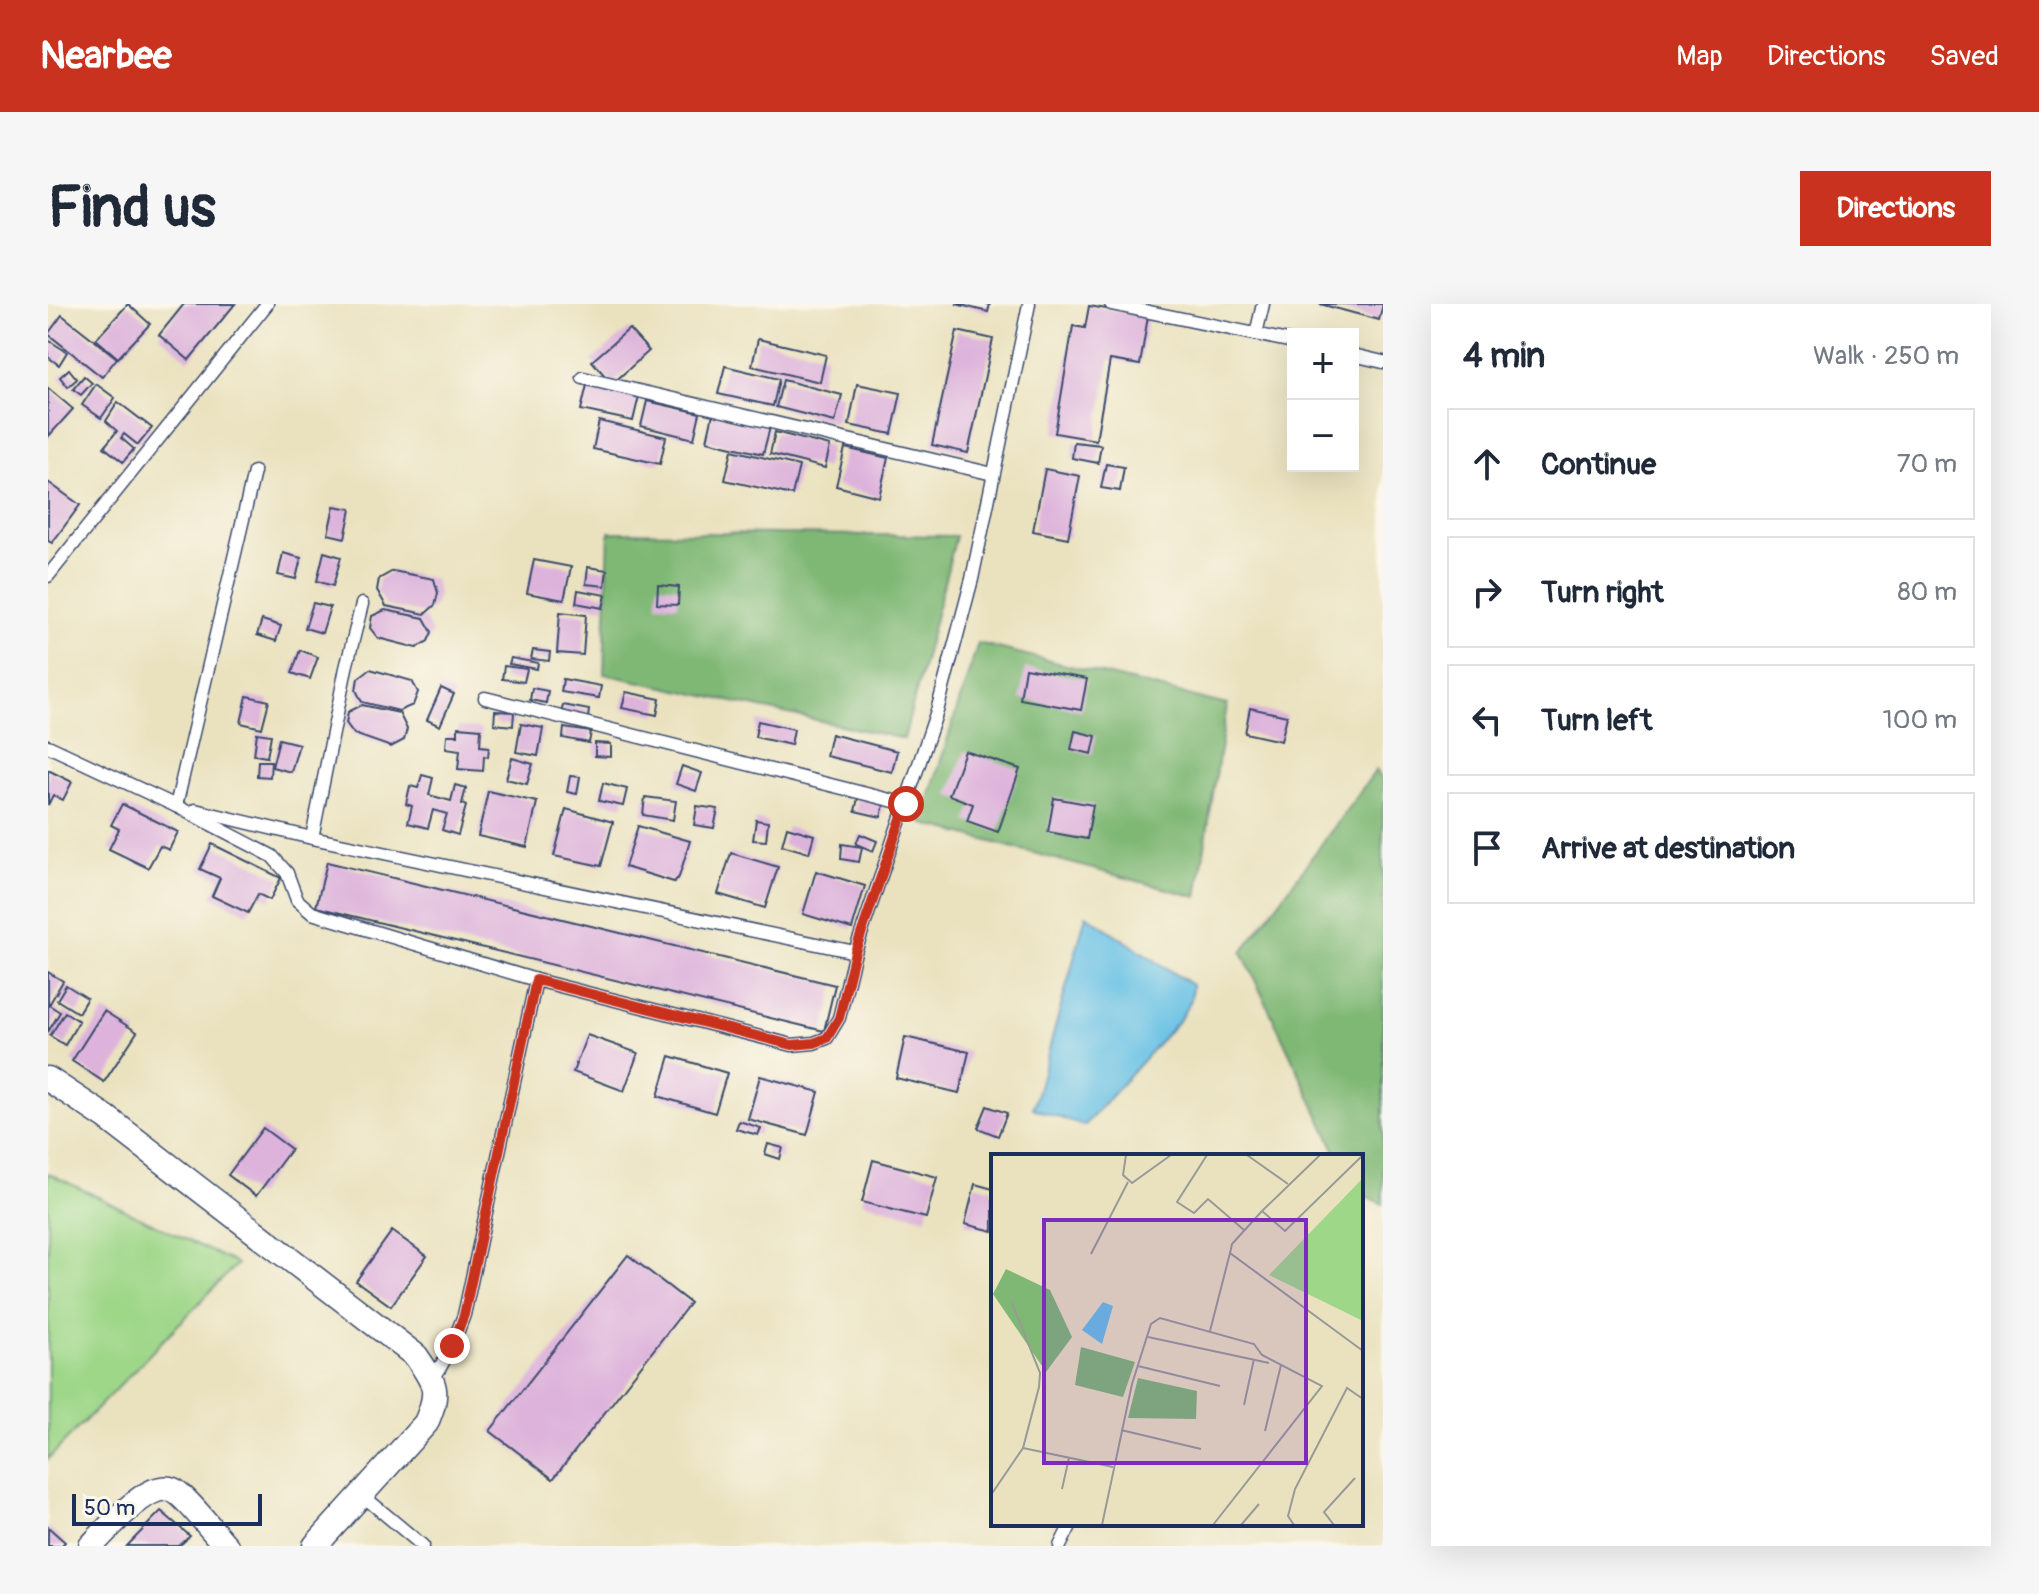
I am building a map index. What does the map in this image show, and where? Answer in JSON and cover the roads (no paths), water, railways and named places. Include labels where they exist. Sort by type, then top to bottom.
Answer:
[{"type":"street","points":[[48,1079],[107,1118],[416,1356],[433,1380],[435,1402],[426,1423],[315,1546]]},
{"type":"street","points":[[91,1546],[142,1497],[153,1489],[166,1487],[177,1492],[226,1546]]},
{"type":"lane","points":[[48,576],[267,304]]},
{"type":"lane","points":[[48,746],[176,806],[272,856],[287,873],[297,900],[312,913],[536,980],[792,1045],[827,1038],[839,1018],[855,952],[937,711],[972,579],[1029,304]]},
{"type":"lane","points":[[1111,304],[1287,341]]},
{"type":"lane","points":[[1256,334],[1263,304]]},
{"type":"lane","points":[[1359,356],[1383,362]]},
{"type":"lane","points":[[583,378],[993,474]]},
{"type":"lane","points":[[176,806],[254,472]]},
{"type":"lane","points":[[312,838],[362,604]]},
{"type":"lane","points":[[485,698],[906,804]]},
{"type":"lane","points":[[176,806],[312,838],[855,952]]},
{"type":"lane","points":[[433,1380],[452,1346],[464,1315],[536,980]]},
{"type":"lane","points":[[362,1495],[423,1546]]},
{"type":"lane","points":[[1060,1546],[1070,1526]]},
{"type":"water","points":[[1086,915],[1192,985],[1191,1000],[1180,1019],[1084,1126],[1033,1108]]}]
